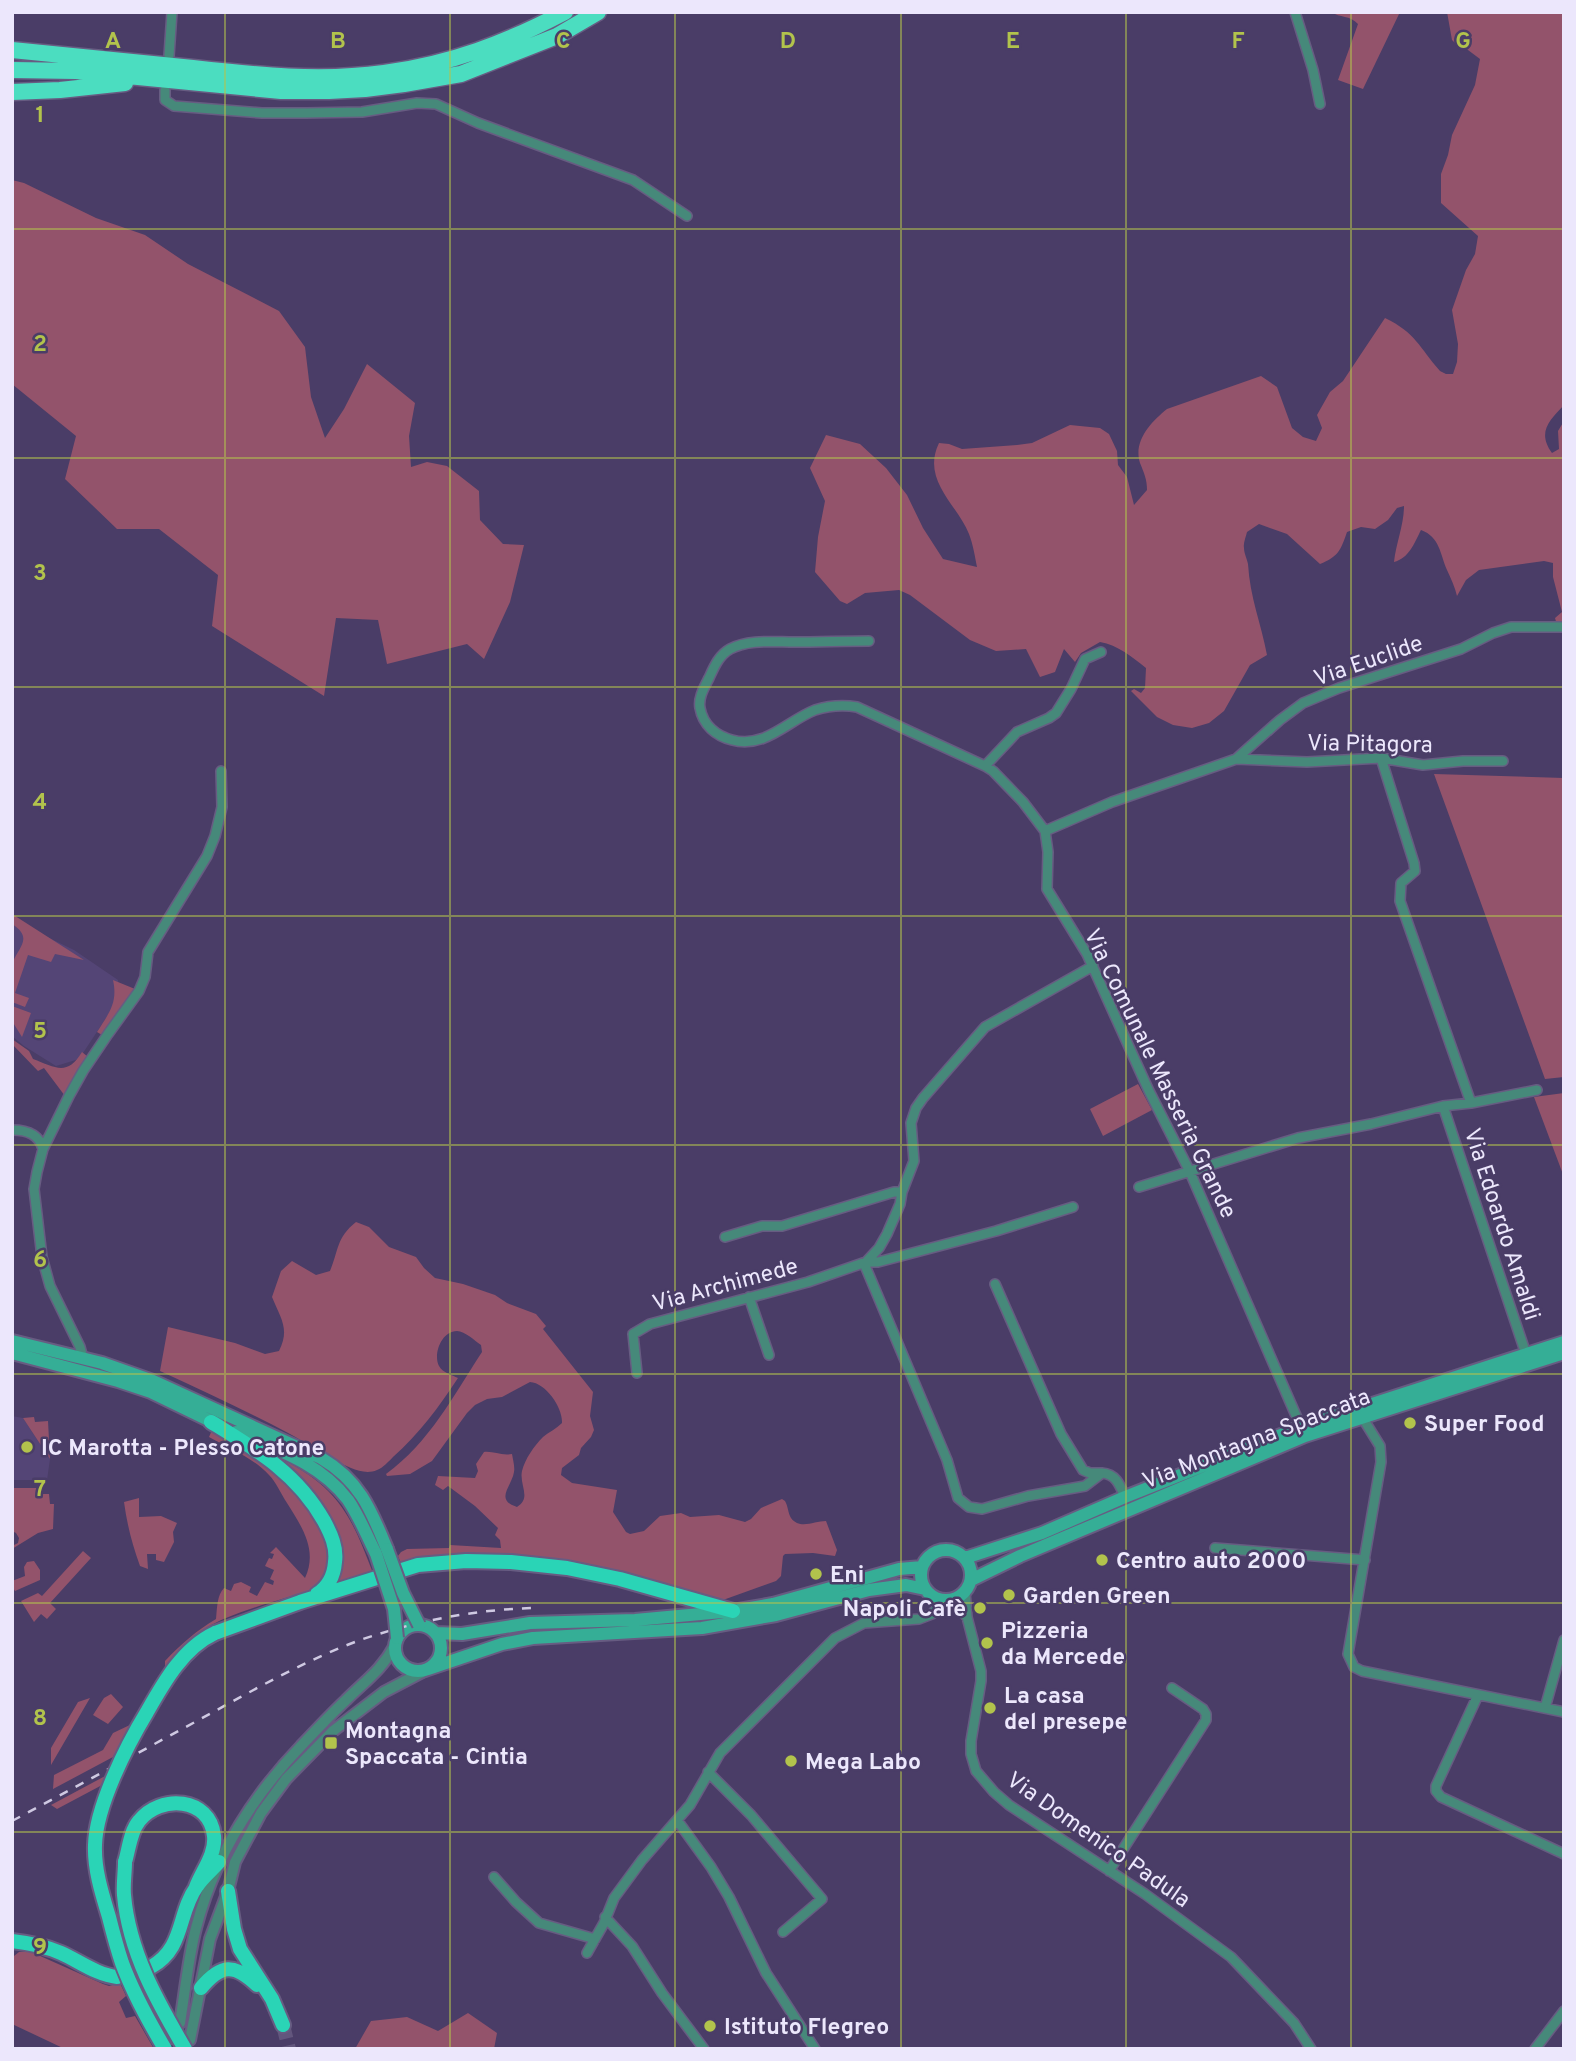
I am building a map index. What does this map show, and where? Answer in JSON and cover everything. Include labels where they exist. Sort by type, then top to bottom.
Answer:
[{"type":"highway","points":[[12,50],[285,78],[350,76],[385,73],[477,52],[565,12]]},
{"type":"highway","points":[[12,92],[160,85],[329,91],[404,84],[461,74],[557,36],[598,12]]},
{"type":"highway","points":[[12,70],[76,71],[160,85]]},
{"type":"highway","points":[[211,1422],[289,1474],[315,1505],[328,1529],[336,1558],[331,1579],[323,1590],[300,1602]]},
{"type":"highway","points":[[165,2049],[141,2006],[123,1964],[103,1899],[95,1844],[114,1775],[132,1737],[180,1662],[196,1645],[215,1633],[300,1602],[418,1565],[466,1561],[567,1568],[620,1579],[733,1611]]},
{"type":"highway","points":[[151,1967],[166,1957],[175,1943],[214,1847],[215,1837],[204,1814],[180,1802],[159,1805],[140,1820],[134,1829],[125,1862],[123,1891],[128,1924],[143,1970],[158,2003],[188,2044]]},
{"type":"highway","points":[[196,1887],[219,1862]]},
{"type":"highway","points":[[228,1891],[240,1949],[272,1999],[283,2025]]},
{"type":"highway","points":[[12,1941],[47,1947],[96,1971],[117,1977]]},
{"type":"highway","points":[[201,1988],[219,1971],[234,1970],[248,1977],[272,1999]]},
{"type":"main road","points":[[12,1341],[83,1358],[153,1381],[334,1465],[360,1491],[370,1508],[394,1609],[397,1659],[414,1671],[428,1669],[502,1644],[533,1638],[702,1628],[776,1615],[869,1590],[906,1585],[925,1589],[936,1599],[957,1598],[968,1586],[971,1572],[965,1558],[958,1553],[941,1551],[926,1559],[921,1574],[925,1589]]},
{"type":"main road","name":"Via Montagna Spaccata","points":[[965,1558],[1042,1533],[1301,1427],[1564,1342]]},
{"type":"main road","points":[[12,1353],[75,1368],[83,1358]]},
{"type":"main road","name":"Via Montagna Spaccata","points":[[968,1586],[1020,1556],[1305,1436],[1564,1353]]},
{"type":"main road","points":[[65,1366],[151,1392],[211,1422],[295,1457],[323,1475],[348,1501],[382,1552],[419,1625]]},
{"type":"main road","points":[[436,1633],[463,1634],[530,1623],[635,1620],[733,1611],[773,1604],[899,1569],[922,1567]]},
{"type":"main road","points":[[396,1642],[406,1628],[419,1625],[436,1633],[440,1640],[441,1654],[428,1669]]},
{"type":"street","points":[[169,56],[172,12]]},
{"type":"street","points":[[1295,12],[1321,104]]},
{"type":"street","points":[[160,85],[165,100],[174,106],[262,113],[362,113],[417,103],[436,104],[478,123],[633,180],[687,216]]},
{"type":"street","name":"Via Euclide","points":[[1045,831],[1112,802],[1236,759],[1280,720],[1304,703],[1339,688],[1461,649],[1511,627],[1564,627]]},
{"type":"street","points":[[869,641],[754,643],[729,650],[722,654],[714,667],[699,699],[703,719],[722,737],[748,742],[769,737],[822,708],[857,707],[993,771],[1024,802],[1045,831]]},
{"type":"street","points":[[985,766],[1017,732],[1056,713],[1085,659],[1101,652]]},
{"type":"street","points":[[1381,758],[1414,863],[1415,871],[1401,883],[1400,901],[1471,1104]]},
{"type":"street","name":"Via Pitagora","points":[[1236,759],[1307,761],[1381,758],[1423,765],[1503,761]]},
{"type":"street","points":[[83,1358],[50,1286],[42,1257],[34,1189],[43,1149],[83,1070],[139,991],[145,977],[148,952],[207,856],[222,807],[221,771]]},
{"type":"street","name":"Via Comunale Masseria Grande","points":[[1045,831],[1048,852],[1047,889],[1093,966],[1149,1091],[1190,1172],[1301,1427]]},
{"type":"street","points":[[1093,966],[985,1027],[923,1098],[911,1123],[914,1161],[900,1203],[887,1234],[866,1262],[866,1268],[947,1460],[958,1498],[963,1504],[976,1509],[1085,1486],[1102,1473]]},
{"type":"street","points":[[1139,1187],[1283,1142],[1371,1124],[1443,1105],[1471,1104],[1537,1090]]},
{"type":"street","name":"Via Edoardo Amaldi","points":[[1443,1105],[1526,1354]]},
{"type":"street","points":[[12,1130],[34,1134],[40,1139],[43,1149]]},
{"type":"street","points":[[725,1237],[762,1226],[782,1226],[894,1192],[902,1192]]},
{"type":"street","name":"Via Archimede","points":[[637,1373],[633,1335],[650,1324],[808,1282],[866,1262],[878,1262],[996,1231],[1073,1207]]},
{"type":"street","name":"Via Montagna Spaccata","points":[[995,1284],[1061,1434],[1083,1470],[1109,1474],[1120,1484],[1125,1497]]},
{"type":"street","points":[[749,1297],[769,1355]]},
{"type":"street","points":[[1362,1418],[1380,1446],[1381,1454],[1348,1654],[1354,1667],[1362,1671],[1564,1712]]},
{"type":"street","points":[[1215,1548],[1364,1560]]},
{"type":"street","name":"Via Domenico Padula","points":[[968,1586],[967,1617],[981,1671],[971,1741],[971,1754],[976,1771],[1009,1805],[1145,1894],[1231,1957],[1294,2023],[1311,2049]]},
{"type":"street","points":[[587,1953],[614,1898],[642,1860],[690,1805],[720,1753],[835,1638],[864,1623],[919,1619],[932,1614],[946,1600],[967,1617]]},
{"type":"street","points":[[1545,1708],[1564,1640]]},
{"type":"street","points":[[180,2023],[195,1931],[219,1862],[250,1807],[270,1779],[347,1699],[379,1671],[396,1642]]},
{"type":"street","points":[[188,2044],[210,1939],[228,1891],[235,1862],[252,1827],[271,1798],[317,1745],[384,1692],[428,1669]]},
{"type":"street","points":[[1109,1871],[1206,1720],[1203,1710],[1172,1688]]},
{"type":"street","points":[[1478,1695],[1436,1791],[1441,1797],[1564,1854]]},
{"type":"street","points":[[708,1772],[751,1815],[822,1899],[783,1932]]},
{"type":"street","points":[[677,1820],[711,1867],[740,1919],[765,1973],[815,2049]]},
{"type":"street","points":[[494,1877],[539,1923],[595,1939]]},
{"type":"street","points":[[606,1917],[632,1946],[662,1993],[704,2049]]},
{"type":"street","points":[[1535,2049],[1564,2011]]},
{"type":"shaded area","points":[[1331,12],[1400,12],[1363,89],[1338,80],[1358,24],[1352,19]]},
{"type":"shaded area","points":[[1447,12],[1564,12],[1564,405],[1547,427],[1545,439],[1552,453],[1559,449],[1558,431],[1564,421],[1564,625],[1557,625],[1555,618],[1562,612],[1553,577],[1553,563],[1544,561],[1479,570],[1466,580],[1457,596],[1438,547],[1427,533],[1421,530],[1407,554],[1394,562],[1404,506],[1397,508],[1388,520],[1375,529],[1361,527],[1347,532],[1338,552],[1320,564],[1287,534],[1259,524],[1247,532],[1244,552],[1267,655],[1250,665],[1224,711],[1209,723],[1192,728],[1173,725],[1157,717],[1131,691],[1134,689],[1141,693],[1145,688],[1146,668],[1113,646],[1100,642],[1081,653],[1075,662],[1064,649],[1055,672],[1040,677],[1026,649],[996,651],[970,640],[910,595],[899,590],[865,593],[847,604],[840,601],[815,572],[825,501],[810,468],[826,435],[860,444],[886,468],[907,495],[923,528],[943,559],[977,567],[973,546],[964,523],[937,480],[934,469],[939,443],[962,449],[1017,445],[1032,443],[1070,425],[1100,428],[1109,434],[1117,451],[1118,465],[1127,477],[1134,505],[1147,490],[1138,455],[1141,440],[1155,420],[1167,409],[1261,376],[1277,387],[1292,428],[1303,437],[1316,441],[1322,428],[1317,415],[1330,392],[1343,381],[1385,318],[1404,329],[1440,371],[1453,374],[1458,344],[1452,310],[1466,270],[1475,254],[1478,236],[1441,203],[1441,174],[1452,135],[1475,85],[1480,59],[1452,40]]},
{"type":"shaded area","points":[[12,180],[24,183],[96,218],[145,235],[188,264],[279,311],[305,347],[311,397],[325,438],[344,409],[367,364],[415,403],[409,436],[411,467],[427,462],[447,466],[479,491],[480,520],[503,544],[524,545],[510,602],[484,659],[467,644],[387,664],[378,620],[336,618],[324,696],[212,626],[218,575],[159,529],[117,529],[65,479],[76,436],[12,384]]},
{"type":"shaded area","points":[[1434,774],[1564,778],[1564,1077],[1545,1079]]},
{"type":"shaded area","points":[[12,914],[84,960],[55,954],[51,962],[28,955],[15,993],[29,998],[25,1007],[12,1002],[12,966],[23,938],[19,929],[12,924]]},
{"type":"shaded area","points":[[12,920],[74,950],[118,980],[120,997],[79,1059],[56,1066],[12,1036]]},
{"type":"shaded area","points":[[113,980],[135,989],[102,1035],[97,1032],[113,1002]]},
{"type":"shaded area","points":[[12,1006],[31,1013],[22,1037],[12,1021]]},
{"type":"shaded area","points":[[12,1039],[29,1051],[33,1059],[54,1067],[71,1065],[82,1052],[88,1057],[65,1096],[44,1068],[38,1071],[12,1044]]},
{"type":"shaded area","points":[[1138,1084],[1152,1110],[1103,1136],[1090,1109]]},
{"type":"shaded area","points":[[1564,1093],[1564,1177],[1534,1097]]},
{"type":"shaded area","points":[[356,1222],[369,1227],[389,1247],[416,1257],[435,1278],[495,1295],[507,1303],[536,1314],[546,1326],[543,1329],[593,1392],[590,1416],[594,1430],[579,1455],[562,1468],[561,1475],[572,1483],[617,1490],[613,1512],[626,1532],[630,1534],[644,1531],[660,1516],[681,1513],[690,1517],[719,1515],[745,1522],[761,1508],[782,1499],[790,1516],[799,1524],[826,1521],[837,1550],[835,1556],[813,1553],[785,1554],[781,1576],[776,1581],[723,1600],[616,1571],[549,1559],[402,1566],[398,1556],[407,1549],[449,1548],[450,1545],[501,1548],[500,1540],[495,1535],[498,1528],[475,1506],[448,1486],[443,1490],[435,1485],[438,1476],[475,1478],[478,1471],[476,1464],[484,1452],[512,1454],[514,1472],[505,1497],[510,1504],[517,1507],[524,1500],[522,1471],[525,1462],[543,1437],[562,1423],[560,1410],[547,1391],[530,1382],[502,1397],[487,1399],[475,1405],[432,1461],[410,1474],[387,1476],[386,1474],[428,1433],[482,1352],[481,1345],[467,1334],[460,1331],[451,1332],[443,1339],[438,1350],[439,1366],[458,1378],[420,1430],[381,1468],[370,1472],[343,1464],[225,1401],[160,1371],[168,1327],[235,1343],[265,1354],[279,1351],[284,1330],[272,1297],[281,1271],[292,1261],[316,1275],[330,1271],[341,1239]]},
{"type":"shaded area","name":"IC Marotta - Plesso Catone","points":[[12,1416],[23,1418],[50,1459],[47,1480],[12,1480]]},
{"type":"shaded area","points":[[34,1417],[35,1422],[48,1421],[50,1459],[23,1418]]},
{"type":"shaded area","points":[[212,1430],[264,1462],[285,1480],[323,1530],[330,1555],[328,1567],[309,1591],[240,1612],[203,1630],[182,1648],[165,1669],[165,1661],[177,1649],[216,1619],[219,1598],[224,1588],[231,1591],[234,1584],[241,1582],[251,1587],[249,1592],[257,1596],[265,1582],[273,1585],[274,1581],[270,1579],[274,1570],[265,1566],[269,1558],[272,1559],[274,1554],[270,1553],[276,1547],[305,1578],[309,1568],[306,1539],[274,1481],[256,1463],[209,1437]]},
{"type":"shaded area","points":[[286,1461],[319,1483],[342,1507],[358,1536],[373,1573],[330,1585],[341,1552],[284,1464]]},
{"type":"shaded area","points":[[12,1488],[42,1488],[42,1494],[49,1494],[50,1504],[54,1504],[53,1529],[38,1533],[12,1549],[19,1538],[12,1531]]},
{"type":"shaded area","points":[[139,1498],[139,1517],[161,1516],[177,1523],[173,1532],[174,1542],[164,1562],[156,1560],[156,1554],[147,1554],[148,1569],[140,1566],[124,1502]]},
{"type":"shaded area","points":[[83,1551],[91,1558],[50,1603],[56,1609],[47,1619],[41,1614],[34,1622],[21,1601],[38,1593],[42,1596]]},
{"type":"shaded area","points":[[34,1561],[40,1570],[40,1580],[15,1591],[12,1581],[25,1576],[24,1567],[27,1562]]},
{"type":"shaded area","points":[[111,1694],[123,1707],[108,1724],[93,1715],[104,1698]]},
{"type":"shaded area","points":[[90,1698],[51,1765],[51,1748],[78,1702]]},
{"type":"shaded area","points":[[132,1724],[113,1757],[53,1789],[54,1775],[103,1750],[113,1733]]},
{"type":"shaded area","points":[[107,1775],[104,1784],[57,1809],[51,1805]]},
{"type":"shaded area","points":[[29,1951],[103,1984],[109,1986],[120,1983],[126,1996],[119,2002],[126,2018],[135,2016],[154,2049],[65,2049],[12,2024],[12,1961],[19,1952]]},
{"type":"shaded area","points":[[468,2013],[497,2033],[494,2049],[355,2049],[371,2021],[407,2017],[438,2031]]},
{"type":"tunnel","points":[[283,2025],[289,2049]]},
{"type":"railway","points":[[12,1821],[257,1688],[341,1647],[425,1622],[488,1611],[531,1608]]},
{"type":"place","name":"Super Food","points":[[1410,1423]]},
{"type":"place","name":"IC Marotta - Plesso Catone","points":[[27,1447]]},
{"type":"place","name":"Centro auto 2000","points":[[1102,1560]]},
{"type":"place","name":"Eni","points":[[816,1574]]},
{"type":"place","name":"Garden Green","points":[[1009,1595]]},
{"type":"place","name":"Napoli Cafè","points":[[980,1608]]},
{"type":"place","name":"Pizzeria da Mercede","points":[[987,1643]]},
{"type":"place","name":"La casa del presepe","points":[[990,1708]]},
{"type":"place","name":"Montagna Spaccata - Cintia","points":[[331,1743]]},
{"type":"place","name":"Mega Labo","points":[[791,1761]]},
{"type":"place","name":"Istituto Flegreo","points":[[710,2026]]}]
